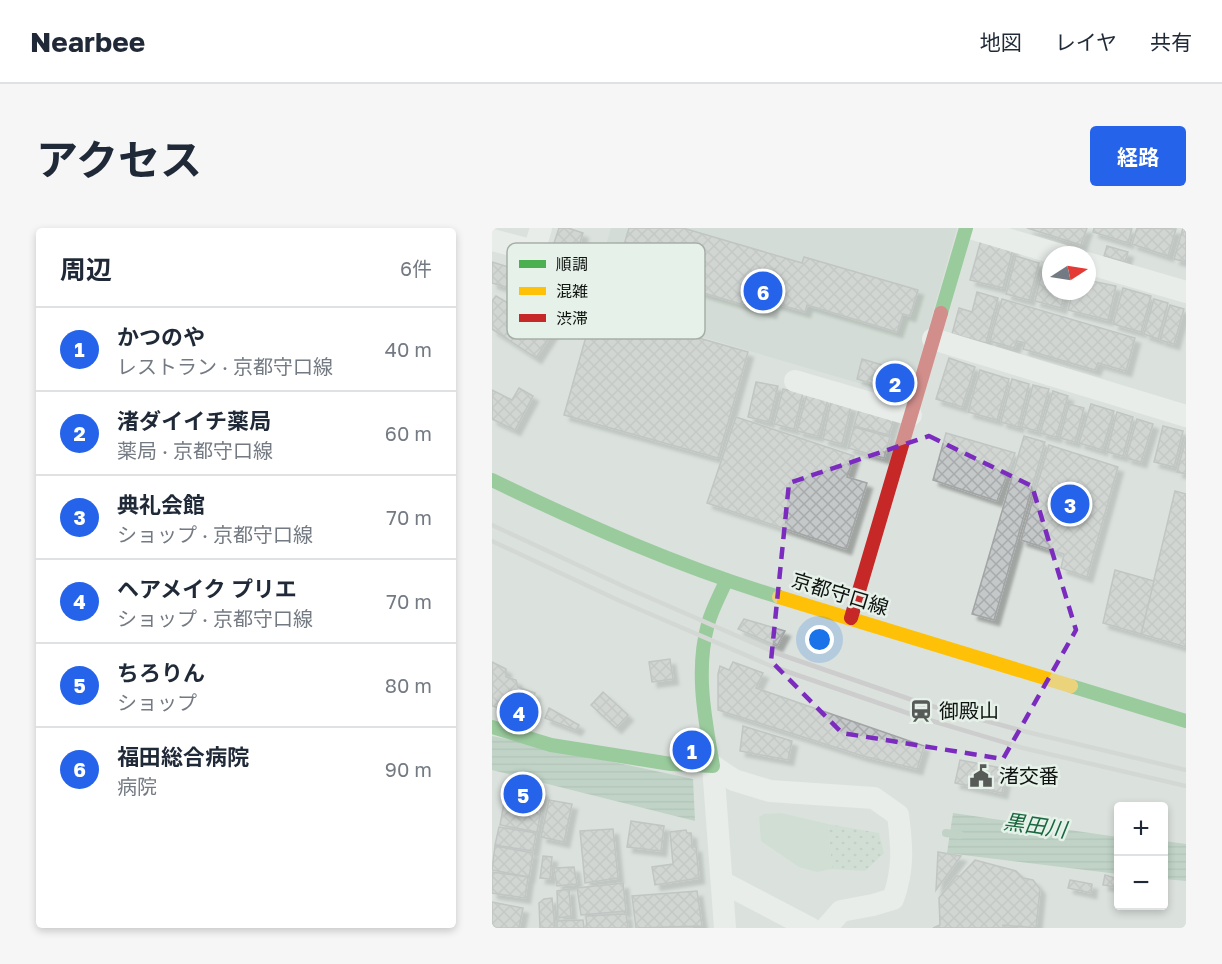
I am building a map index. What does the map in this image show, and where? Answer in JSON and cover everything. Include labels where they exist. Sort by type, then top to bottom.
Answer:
[{"type":"street","points":[[536,243],[541,228]]},
{"type":"street","points":[[851,618],[968,228],[1042,249]]},
{"type":"street","points":[[492,240],[507,244]]},
{"type":"street","points":[[1096,266],[1186,292]]},
{"type":"street","points":[[933,339],[1186,416]]},
{"type":"street","points":[[795,381],[911,415]]},
{"type":"street","name":"京都守口線","points":[[492,480],[556,512],[726,581],[1186,721]]},
{"type":"street","points":[[725,928],[702,658],[708,624],[726,581]]},
{"type":"street","points":[[492,727],[550,745],[671,764],[713,766],[734,780],[770,791],[874,798],[898,815],[903,854],[899,883],[893,898],[873,905],[841,911],[826,928]]},
{"type":"street","points":[[722,882],[810,928]]},
{"type":"highlighted area","points":[[929,436],[1032,486],[1076,630],[1003,759],[842,733],[771,661],[789,483]]},
{"type":"shaded area","points":[[611,228],[957,228],[911,389],[896,394],[705,338],[705,243],[607,243]]},
{"type":"shaded area","points":[[781,813],[828,824],[832,869],[817,872],[799,867],[761,841],[759,817],[764,814]]},
{"type":"shaded area","points":[[828,824],[879,833],[884,853],[865,871],[832,869]]},
{"type":"water","points":[[492,736],[693,779],[695,821],[492,770]]},
{"type":"water","points":[[953,813],[1114,836],[1114,874],[947,853]]},
{"type":"water","points":[[1168,842],[1186,844],[1186,881],[1168,879]]},
{"type":"building","points":[[559,228],[568,228],[583,233],[580,243],[554,243]]},
{"type":"building","points":[[629,228],[683,228],[802,263],[804,257],[918,290],[910,316],[903,314],[897,332],[807,305],[805,312],[774,303],[771,313],[705,293],[705,243],[624,243]]},
{"type":"building","points":[[1027,228],[1087,228],[1081,245]]},
{"type":"building","points":[[1094,228],[1132,228],[1128,243],[1093,232]]},
{"type":"building","points":[[1137,228],[1176,229],[1168,256],[1132,244]]},
{"type":"building","points":[[1183,228],[1186,228],[1186,262],[1174,259]]},
{"type":"building","points":[[981,240],[1013,249],[1003,288],[970,280]]},
{"type":"building","points":[[1107,246],[1128,252],[1125,262],[1104,256]]},
{"type":"building","points":[[1016,256],[1039,263],[1029,300],[1006,294]]},
{"type":"building","points":[[492,262],[507,267],[507,287],[492,283]]},
{"type":"building","points":[[1042,272],[1042,300],[1063,300],[1061,308],[1035,301]]},
{"type":"building","points":[[1096,282],[1116,286],[1108,320],[1068,310],[1071,300],[1096,300]]},
{"type":"building","points":[[1123,288],[1151,296],[1141,332],[1113,324]]},
{"type":"building","points":[[977,292],[998,298],[986,343],[952,334],[959,308],[972,312]]},
{"type":"building","points":[[496,296],[507,302],[507,339],[492,329],[492,301]]},
{"type":"building","points":[[1002,299],[1135,338],[1126,371],[1098,363],[1095,370],[1023,349],[1025,343],[1017,341],[1014,348],[990,341]]},
{"type":"building","points":[[1154,299],[1168,303],[1158,339],[1144,334]]},
{"type":"building","points":[[1170,305],[1184,309],[1174,344],[1160,340]]},
{"type":"building","points":[[507,339],[548,339],[536,358]]},
{"type":"building","points":[[585,339],[702,339],[748,352],[718,458],[564,415]]},
{"type":"building","points":[[949,358],[975,367],[962,407],[936,399]]},
{"type":"building","points":[[862,359],[903,371],[897,391],[857,379]]},
{"type":"building","points":[[980,370],[1009,379],[997,420],[968,412]]},
{"type":"building","points":[[1012,379],[1029,384],[1018,427],[1001,422]]},
{"type":"building","points":[[756,382],[778,386],[769,422],[748,417]]},
{"type":"building","points":[[1033,385],[1049,389],[1037,431],[1022,427]]},
{"type":"building","points":[[519,388],[533,396],[515,430],[492,419],[492,390],[512,400]]},
{"type":"building","points":[[783,389],[803,393],[794,429],[774,424]]},
{"type":"building","points":[[1053,391],[1068,396],[1056,437],[1040,433]]},
{"type":"building","points":[[807,394],[828,399],[818,436],[797,431]]},
{"type":"building","points":[[831,402],[851,406],[842,444],[823,439]]},
{"type":"building","points":[[1069,404],[1084,408],[1075,442],[1060,438]]},
{"type":"building","points":[[1091,404],[1114,411],[1102,450],[1079,443]]},
{"type":"building","points":[[860,406],[895,415],[889,435],[854,426]]},
{"type":"building","points":[[1117,412],[1133,417],[1123,456],[1107,452]]},
{"type":"building","points":[[736,417],[854,456],[847,477],[867,483],[846,549],[707,503]]},
{"type":"building","points":[[1137,419],[1153,424],[1141,462],[1126,458]]},
{"type":"building","points":[[1163,426],[1183,431],[1174,467],[1154,462]]},
{"type":"building","points":[[854,427],[890,437],[884,458],[848,448]]},
{"type":"building","points":[[946,433],[1015,453],[997,501],[933,480]]},
{"type":"building","points":[[1024,436],[1045,442],[994,620],[972,614]]},
{"type":"building","points":[[1186,438],[1186,474],[1177,472]]},
{"type":"building","points":[[1049,445],[1118,467],[1087,577],[1061,568],[1064,554],[1021,540]]},
{"type":"building","points":[[1175,491],[1186,494],[1186,647],[1141,634]]},
{"type":"building","points":[[1115,570],[1154,581],[1141,634],[1103,623]]},
{"type":"building","points":[[744,619],[785,631],[777,646],[738,629]]},
{"type":"building","points":[[670,659],[673,679],[652,682],[649,662]]},
{"type":"building","points":[[492,662],[506,669],[506,677],[516,680],[518,687],[535,693],[529,717],[492,706]]},
{"type":"building","points":[[733,662],[763,673],[756,688],[924,746],[917,769],[863,756],[718,710],[720,666],[729,670]]},
{"type":"building","points":[[603,692],[628,715],[616,728],[591,705]]},
{"type":"building","points":[[549,708],[579,725],[576,730],[545,718]]},
{"type":"building","points":[[743,726],[792,741],[788,760],[740,751]]},
{"type":"building","name":"渚交番","points":[[960,760],[1007,769],[1002,793],[955,783]]},
{"type":"building","points":[[508,787],[543,792],[540,808],[505,803]]},
{"type":"building","points":[[549,800],[572,804],[564,842],[541,837]]},
{"type":"building","points":[[504,803],[541,810],[537,832],[500,825]]},
{"type":"building","points":[[631,821],[664,826],[661,851],[627,847]]},
{"type":"building","points":[[499,827],[536,833],[533,851],[495,845]]},
{"type":"building","points":[[613,829],[618,878],[585,883],[580,831]]},
{"type":"building","points":[[686,830],[687,833],[691,833],[692,847],[696,847],[699,878],[655,885],[652,867],[673,864],[670,832]]},
{"type":"building","points":[[495,846],[533,853],[529,877],[492,870]]},
{"type":"building","points":[[938,852],[961,856],[936,890]]},
{"type":"building","points":[[543,856],[552,857],[550,879],[540,878]]},
{"type":"building","points":[[975,860],[1016,871],[1023,878],[1033,880],[1040,889],[1036,928],[1003,925],[1003,928],[933,928],[940,925],[939,898],[956,876],[960,876]]},
{"type":"building","points":[[574,867],[577,884],[557,886],[554,868]]},
{"type":"building","points":[[492,872],[528,877],[525,898],[492,893]]},
{"type":"building","points":[[1105,875],[1114,878],[1114,887],[1103,885]]},
{"type":"building","points":[[1070,880],[1092,884],[1091,893],[1068,888]]},
{"type":"building","points":[[623,883],[626,911],[581,915],[577,888]]},
{"type":"building","points":[[569,889],[571,916],[558,918],[557,891]]},
{"type":"building","points":[[697,891],[702,926],[636,928],[632,896]]},
{"type":"building","points":[[552,898],[555,928],[540,928],[539,903],[544,899]]},
{"type":"building","points":[[492,902],[523,908],[519,928],[492,928]]},
{"type":"building","points":[[626,914],[628,928],[587,928],[586,916]]},
{"type":"building","points":[[583,920],[584,928],[557,928],[557,921]]},
{"type":"waterway","name":"黒田川","points":[[946,833],[960,835]]},
{"type":"railway","points":[[492,525],[625,587],[776,653],[924,704],[1027,732],[1186,770]]},
{"type":"railway","points":[[492,541],[620,601],[771,666],[919,717],[1023,748],[1186,786]]},
{"type":"traffic: fast","points":[[941,313],[966,228]]},
{"type":"traffic: fast","points":[[492,480],[633,544],[779,597]]},
{"type":"traffic: fast","points":[[492,727],[551,745],[671,764],[713,766],[703,695],[702,659],[710,618],[726,581]]},
{"type":"traffic: fast","points":[[1071,686],[1186,721]]},
{"type":"traffic: slow","points":[[779,597],[1071,686]]},
{"type":"traffic: jam","points":[[851,618],[941,313]]},
{"type":"place","name":"福田総合病院","points":[[763,291]]},
{"type":"place","name":"渚ダイイチ薬局","points":[[895,383]]},
{"type":"place","name":"典礼会館","points":[[1070,504]]},
{"type":"place","name":"御殿山","points":[[921,711]]},
{"type":"place","name":"ヘアメイク プリエ","points":[[519,712]]},
{"type":"place","name":"かつのや","points":[[692,750]]},
{"type":"place","name":"渚交番","points":[[981,776]]},
{"type":"place","name":"ちろりん","points":[[523,794]]}]
